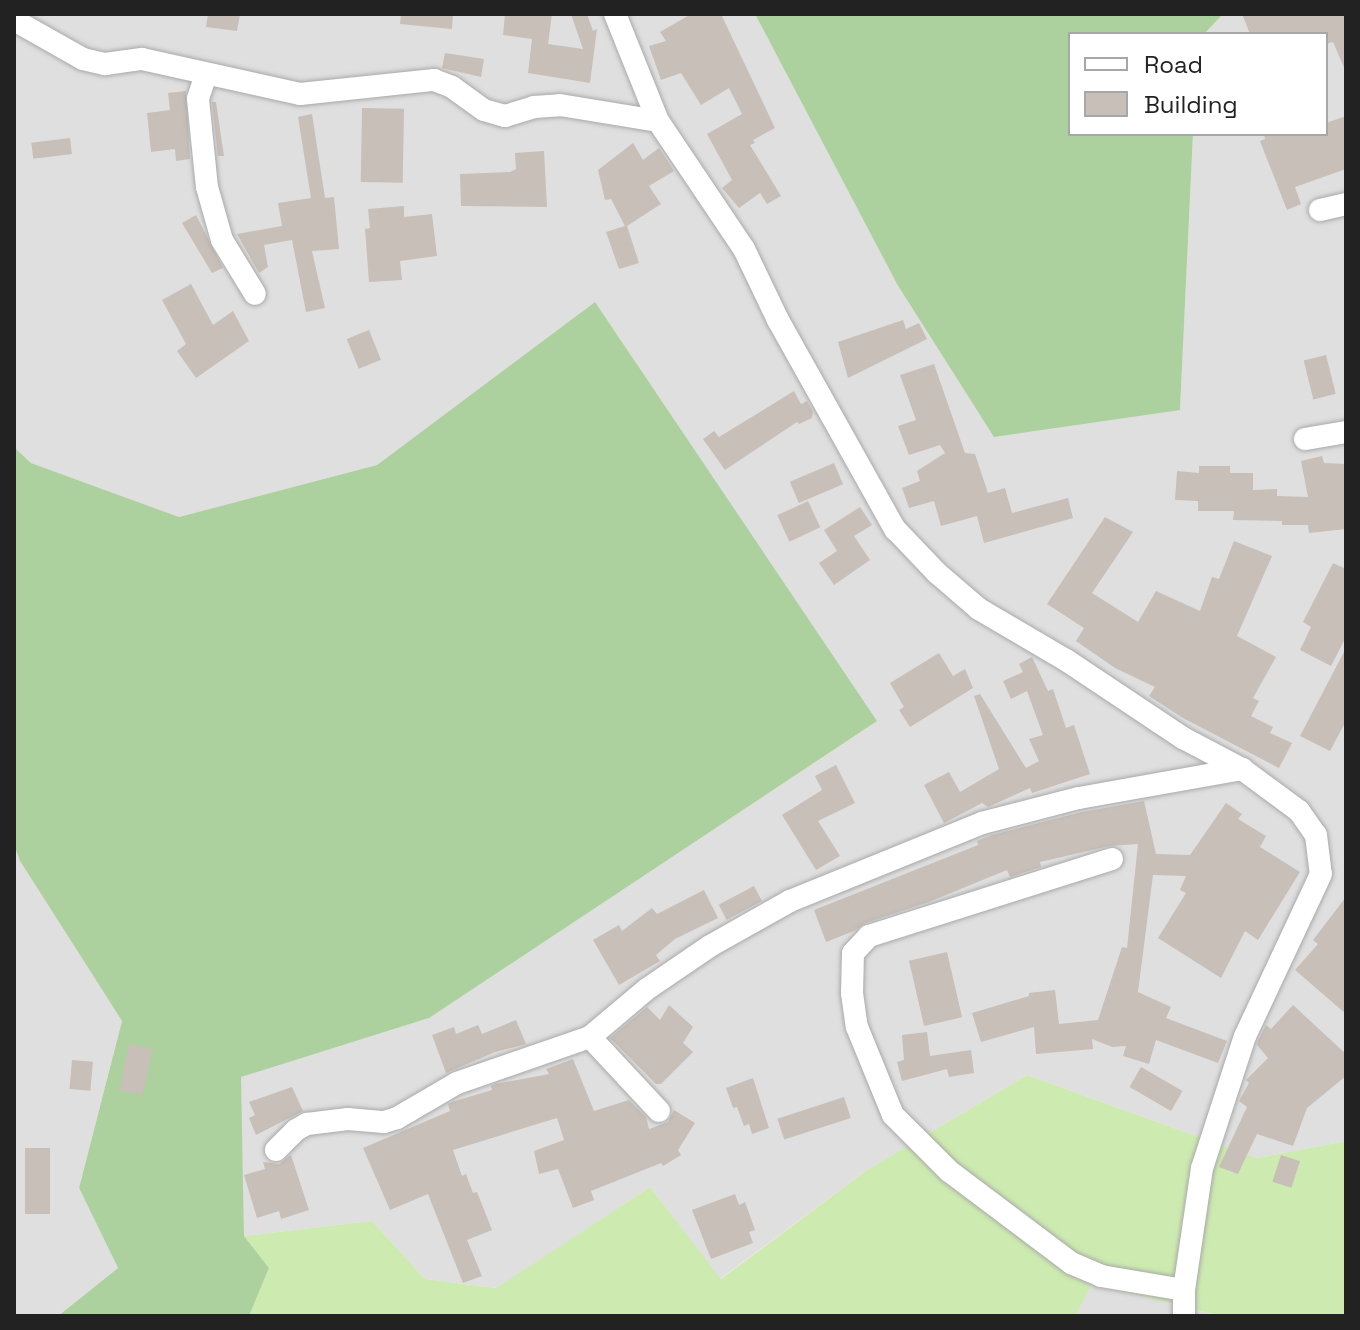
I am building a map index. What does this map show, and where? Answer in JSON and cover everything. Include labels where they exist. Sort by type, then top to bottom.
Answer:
[{"type":"street","points":[[615,14],[658,121],[744,249],[785,332],[895,529],[937,573],[979,609],[1066,660],[1183,738],[1242,769],[1299,811],[1316,835],[1321,874],[1245,1036],[1202,1168],[1184,1290],[1184,1316]]},
{"type":"street","points":[[14,20],[83,59],[105,64],[142,59],[300,94],[434,80],[452,87],[484,110],[505,116],[534,107],[560,105],[658,121]]},
{"type":"street","points":[[206,74],[198,99],[207,187],[222,240],[255,294]]},
{"type":"street","points":[[1320,210],[1346,204]]},
{"type":"street","points":[[1305,439],[1346,432]]},
{"type":"street","points":[[276,1150],[296,1130],[307,1124],[348,1119],[384,1122],[397,1118],[457,1083],[590,1037],[647,989],[710,946],[790,901],[982,823],[1079,798],[1242,769]]},
{"type":"street","points":[[1112,859],[869,936],[853,953],[852,993],[857,1027],[893,1115],[949,1171],[1071,1263],[1101,1276],[1184,1290]]},
{"type":"street","points":[[590,1037],[659,1111]]},
{"type":"shaded area","points":[[14,14],[755,14],[897,284],[1180,410],[1193,136],[1328,136],[1328,32],[1206,32],[1223,14],[1346,14],[1346,1141],[1257,1158],[1027,1075],[867,1170],[720,1279],[650,1187],[497,1288],[425,1279],[372,1221],[244,1236],[240,1077],[429,1018],[595,302],[377,465],[179,517],[31,463],[14,447]]},
{"type":"shaded area","points":[[14,845],[20,861],[122,1021],[79,1188],[118,1268],[58,1316],[14,1316]]},
{"type":"shaded area","points":[[1091,1284],[1221,1316],[1075,1316]]},
{"type":"green space","points":[[755,14],[1223,14],[1206,32],[1068,32],[1068,136],[1193,136],[1180,410],[994,437],[897,284]]},
{"type":"green space","points":[[595,302],[877,721],[429,1018],[241,1077],[244,1236],[269,1268],[249,1316],[58,1316],[118,1268],[79,1188],[122,1021],[20,861],[14,845],[14,447],[31,463],[179,517],[377,465]]},
{"type":"green space","points":[[1027,1075],[1257,1158],[1346,1141],[1346,1316],[1221,1316],[1092,1284],[1075,1316],[249,1316],[269,1268],[244,1236],[372,1221],[425,1279],[496,1288],[650,1187],[721,1279],[867,1170]]},
{"type":"building","points":[[208,14],[240,14],[237,31],[206,27]]},
{"type":"building","points":[[401,14],[453,14],[452,29],[400,24]]},
{"type":"building","points":[[505,14],[552,14],[548,44],[583,49],[571,14],[587,14],[593,31],[597,29],[590,83],[528,73],[532,39],[503,35]]},
{"type":"building","points":[[691,14],[721,14],[775,128],[753,140],[755,143],[750,145],[781,196],[767,204],[760,193],[739,208],[722,188],[732,180],[707,134],[742,114],[729,88],[701,105],[681,73],[661,80],[649,46],[666,41],[660,32]]},
{"type":"building","points":[[1242,14],[1343,14],[1346,22],[1346,72],[1333,42],[1328,43],[1328,32],[1249,32]]},
{"type":"building","points":[[445,53],[484,59],[481,77],[442,68]]},
{"type":"building","points":[[186,91],[190,159],[176,161],[175,149],[151,152],[147,113],[170,110],[168,93]]},
{"type":"building","points":[[212,102],[216,102],[224,156],[218,156]]},
{"type":"building","points":[[362,108],[404,109],[403,183],[361,182]]},
{"type":"building","points":[[312,114],[325,198],[334,197],[339,249],[312,251],[325,308],[306,312],[292,240],[264,245],[268,267],[259,273],[237,234],[282,226],[278,203],[311,198],[298,117]]},
{"type":"building","points":[[1346,116],[1346,169],[1295,187],[1301,204],[1287,210],[1260,141],[1265,139],[1264,136],[1328,136],[1328,122]]},
{"type":"building","points":[[70,138],[72,154],[33,159],[31,143]]},
{"type":"building","points":[[633,143],[643,160],[659,148],[674,171],[649,186],[661,204],[627,226],[639,263],[619,269],[606,232],[625,226],[611,199],[605,200],[598,170]]},
{"type":"building","points":[[544,151],[547,207],[461,206],[460,174],[510,172],[516,169],[515,153]]},
{"type":"building","points":[[404,206],[404,217],[432,214],[437,256],[400,261],[402,280],[369,282],[365,229],[370,228],[368,209]]},
{"type":"building","points":[[196,215],[223,268],[212,273],[182,223]]},
{"type":"building","points":[[191,284],[213,325],[233,311],[249,341],[196,378],[177,351],[186,344],[162,300]]},
{"type":"building","points":[[903,320],[906,329],[919,323],[927,339],[848,378],[838,342]]},
{"type":"building","points":[[369,330],[381,360],[359,369],[347,339]]},
{"type":"building","points":[[1326,355],[1336,394],[1313,399],[1304,361]]},
{"type":"building","points":[[934,364],[965,453],[975,454],[988,493],[1005,488],[1012,513],[1068,498],[1073,518],[984,543],[977,516],[941,526],[934,501],[909,508],[902,488],[920,481],[917,471],[945,453],[940,445],[909,455],[898,426],[916,420],[900,375]]},
{"type":"building","points":[[794,391],[801,404],[807,401],[813,412],[812,418],[799,424],[797,422],[725,470],[703,439],[714,431],[719,437]]},
{"type":"building","points":[[1322,456],[1324,463],[1346,464],[1346,529],[1309,533],[1308,525],[1233,520],[1234,511],[1198,511],[1198,501],[1175,500],[1177,471],[1199,473],[1199,466],[1230,466],[1230,473],[1253,473],[1253,490],[1277,489],[1277,496],[1308,497],[1301,461]]},
{"type":"building","points":[[834,463],[843,484],[799,503],[790,482]]},
{"type":"building","points":[[808,501],[820,527],[789,542],[777,515]]},
{"type":"building","points":[[860,507],[872,525],[854,536],[870,560],[834,585],[819,563],[837,551],[824,530]]},
{"type":"building","points":[[1105,517],[1133,532],[1092,593],[1138,622],[1156,591],[1200,611],[1212,577],[1219,579],[1234,541],[1272,556],[1237,636],[1276,657],[1253,698],[1259,701],[1251,716],[1273,727],[1270,733],[1292,743],[1279,768],[1183,718],[1149,696],[1155,687],[1115,668],[1076,641],[1084,628],[1047,604]]},
{"type":"building","points":[[1333,563],[1346,569],[1346,637],[1331,666],[1300,650],[1311,627],[1303,622]]},
{"type":"building","points":[[1346,648],[1346,721],[1330,751],[1300,736]]},
{"type":"building","points":[[939,653],[953,676],[965,669],[973,688],[910,727],[899,710],[904,707],[890,683]]},
{"type":"building","points":[[1032,657],[1048,691],[1053,689],[1066,728],[1074,725],[1090,774],[1032,793],[1030,788],[988,807],[982,803],[944,823],[924,785],[949,772],[960,792],[999,769],[974,696],[980,694],[1026,768],[1039,761],[1029,739],[1043,735],[1027,691],[1011,699],[1003,681],[1023,672],[1019,664]]},
{"type":"building","points":[[836,765],[855,803],[818,821],[840,856],[816,870],[782,815],[822,790],[815,776]]},
{"type":"building","points":[[1144,801],[1156,854],[1190,855],[1226,803],[1242,814],[1238,819],[1266,836],[1260,847],[1300,872],[1258,940],[1245,931],[1221,978],[1158,938],[1186,893],[1180,890],[1186,876],[1153,875],[1138,992],[1171,1007],[1166,1018],[1227,1041],[1218,1063],[1156,1040],[1149,1064],[1123,1056],[1126,1046],[1112,1047],[1092,1039],[1093,1049],[1036,1054],[1034,1027],[981,1042],[972,1013],[1029,996],[1029,993],[1055,990],[1059,1024],[1098,1020],[1122,947],[1127,948],[1138,844],[1109,846],[1040,862],[1041,867],[1010,877],[1007,870],[929,902],[865,923],[826,942],[814,910],[978,845],[977,841],[992,835],[1082,812]]},
{"type":"building","points":[[754,886],[762,901],[727,920],[719,905]]},
{"type":"building","points":[[704,890],[718,918],[675,939],[656,955],[660,961],[619,985],[593,940],[619,925],[622,931],[652,908],[657,914]]},
{"type":"building","points":[[1346,897],[1346,1014],[1295,970],[1318,944],[1313,940]]},
{"type":"building","points":[[947,952],[962,1017],[924,1026],[909,961]]},
{"type":"building","points":[[669,1005],[693,1027],[683,1043],[693,1052],[661,1084],[656,1084],[610,1038],[647,1007],[660,1020]]},
{"type":"building","points":[[1293,1005],[1346,1054],[1346,1076],[1307,1108],[1293,1146],[1257,1134],[1238,1174],[1219,1167],[1247,1107],[1239,1101],[1249,1083],[1246,1080],[1268,1058],[1257,1045],[1258,1041],[1266,1025],[1271,1029]]},
{"type":"building","points":[[516,1020],[526,1044],[495,1052],[446,1073],[432,1035],[454,1027],[456,1034],[478,1025],[482,1034]]},
{"type":"building","points":[[927,1032],[930,1056],[971,1050],[974,1073],[949,1077],[947,1069],[902,1081],[897,1062],[904,1060],[902,1035]]},
{"type":"building","points":[[129,1044],[152,1049],[143,1095],[119,1090]]},
{"type":"building","points":[[573,1059],[594,1111],[629,1100],[646,1117],[649,1129],[668,1122],[674,1110],[695,1123],[678,1150],[681,1155],[663,1166],[661,1163],[591,1191],[594,1200],[573,1208],[558,1169],[539,1174],[534,1151],[564,1140],[557,1118],[453,1150],[462,1176],[466,1174],[473,1193],[477,1192],[492,1230],[467,1240],[482,1276],[463,1283],[428,1194],[390,1210],[363,1148],[450,1111],[448,1104],[452,1102],[492,1090],[491,1086],[496,1084],[549,1074],[546,1069]]},
{"type":"building","points":[[72,1060],[93,1062],[90,1091],[69,1089]]},
{"type":"building","points":[[1141,1067],[1183,1091],[1171,1111],[1130,1087]]},
{"type":"building","points":[[753,1078],[769,1128],[752,1134],[749,1124],[744,1126],[737,1107],[733,1108],[726,1088]]},
{"type":"building","points":[[292,1087],[303,1111],[256,1135],[249,1118],[255,1115],[249,1102]]},
{"type":"building","points":[[844,1097],[851,1118],[784,1140],[777,1119]]},
{"type":"building","points":[[25,1148],[50,1148],[50,1214],[25,1214]]},
{"type":"building","points":[[291,1155],[309,1210],[281,1219],[279,1211],[257,1218],[244,1175],[265,1169],[263,1162],[279,1164]]},
{"type":"building","points":[[1281,1155],[1300,1161],[1291,1188],[1272,1182]]},
{"type":"building","points":[[735,1194],[739,1205],[745,1202],[755,1230],[749,1232],[753,1243],[711,1259],[692,1210]]}]
